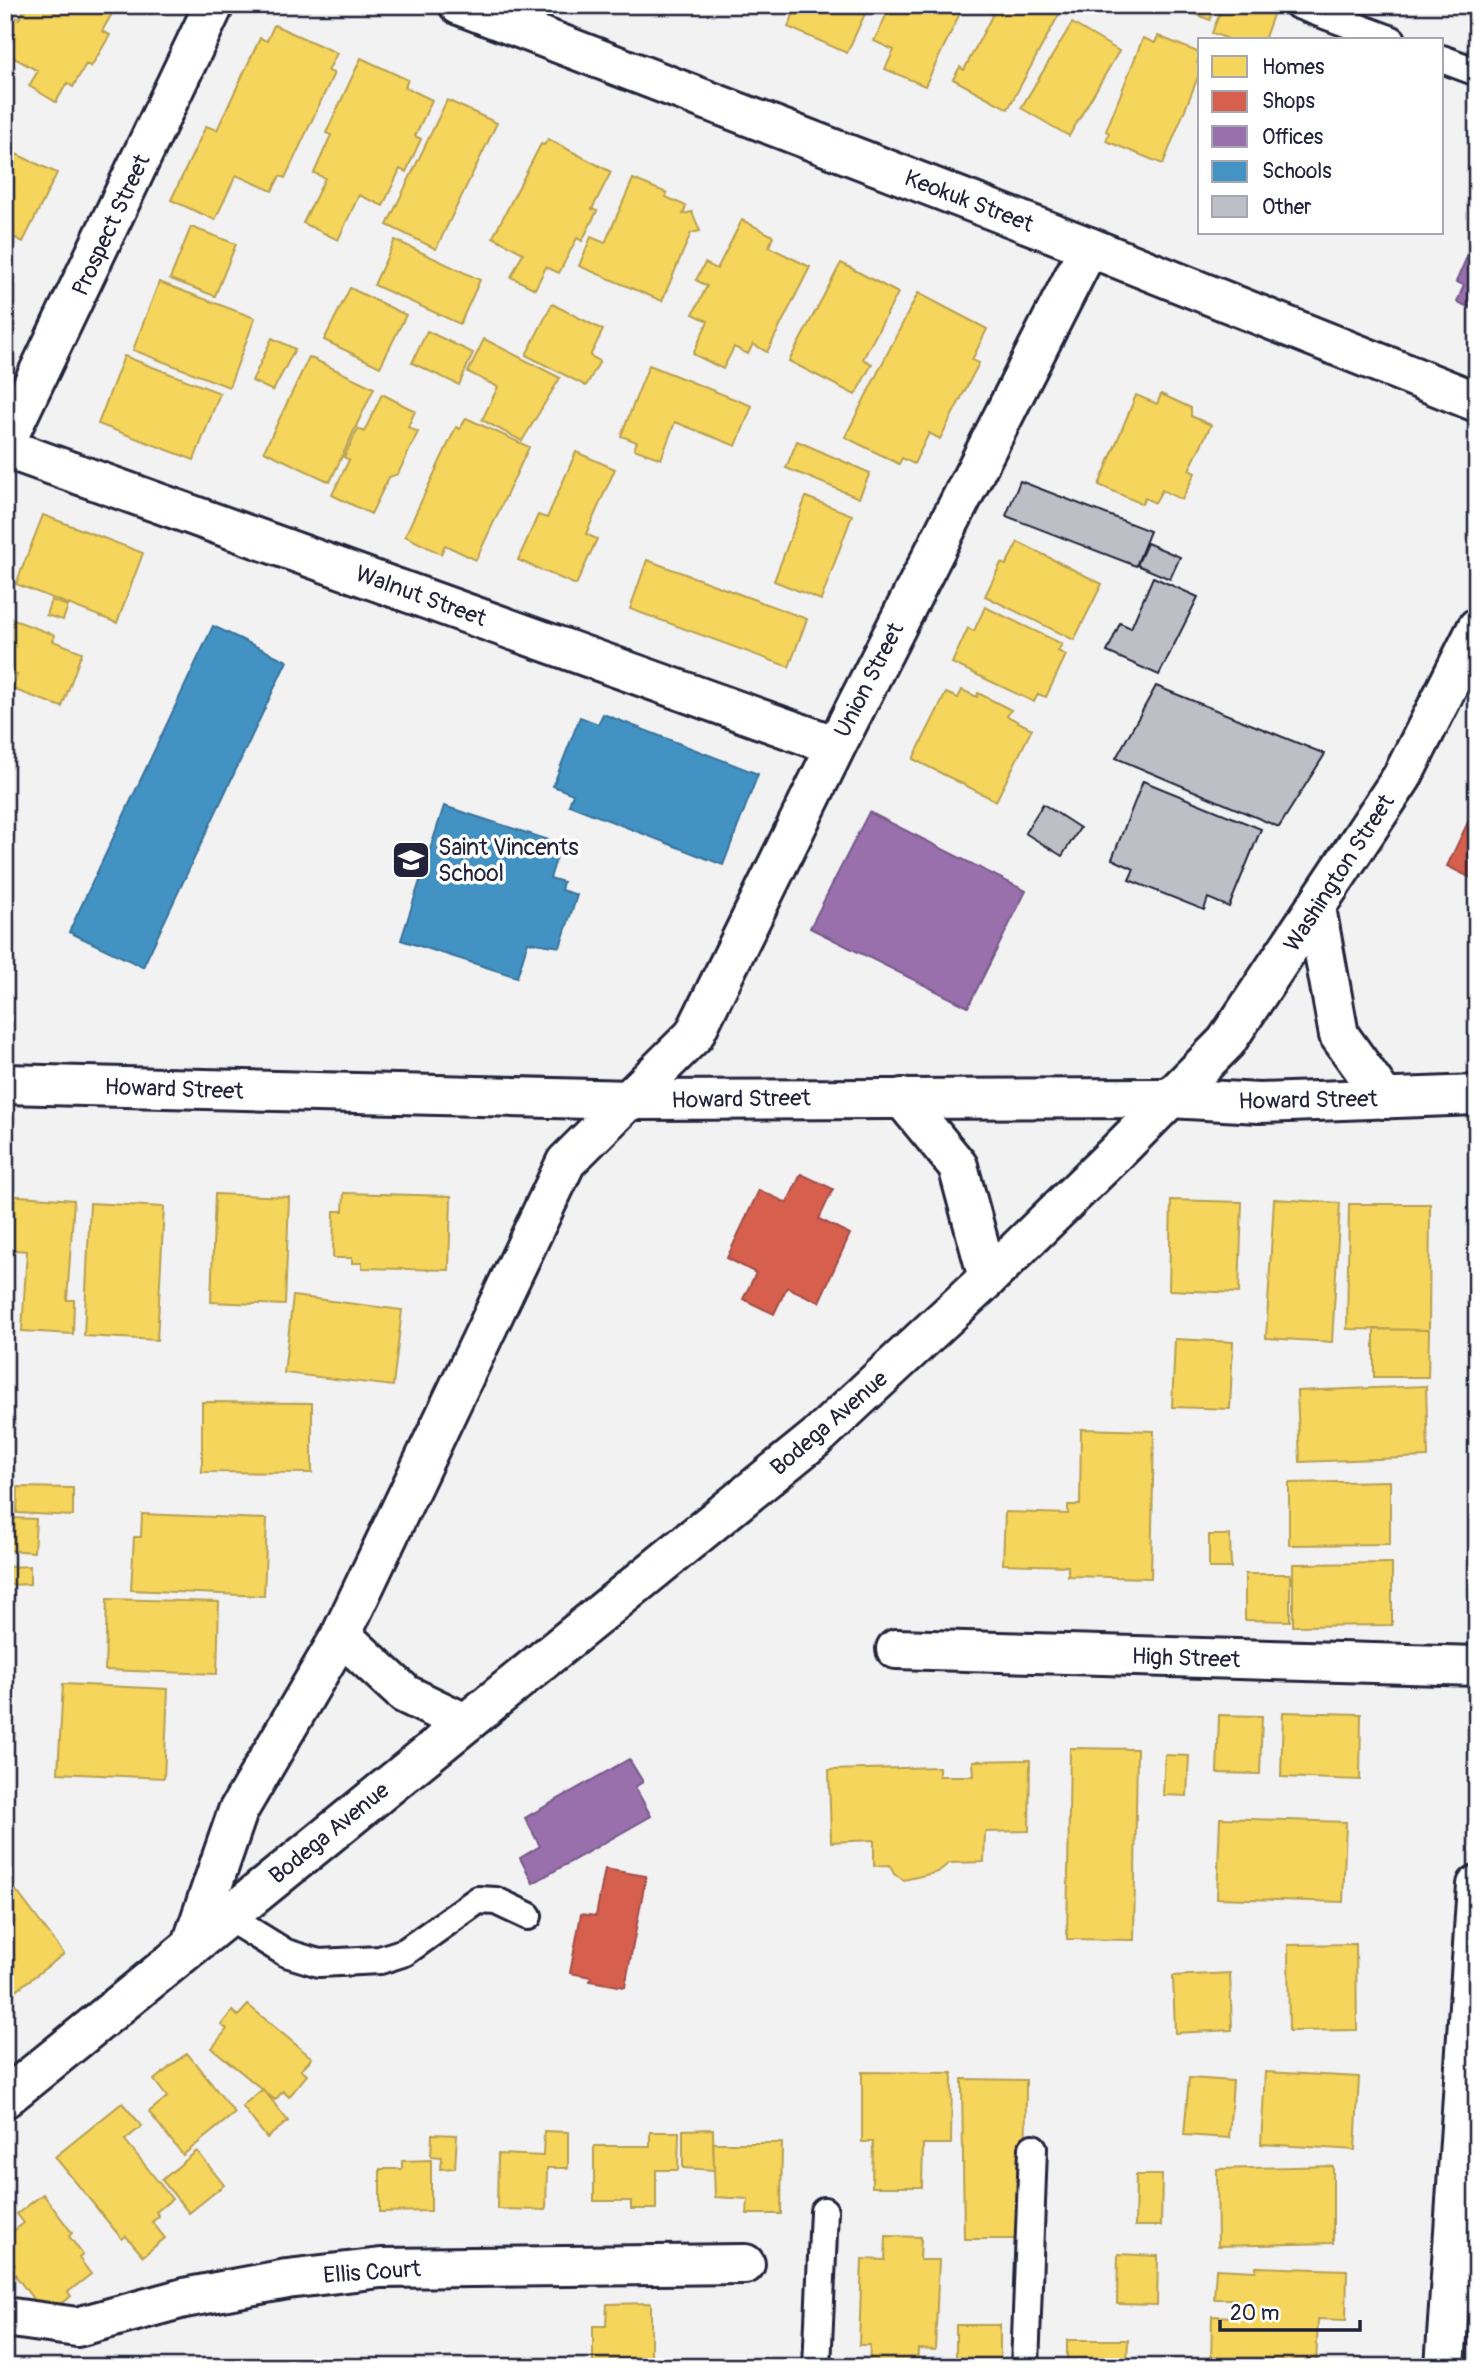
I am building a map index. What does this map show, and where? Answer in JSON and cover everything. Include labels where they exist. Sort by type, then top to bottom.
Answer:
[{"type":"street","name":"Prospect Street","points":[[5,445],[214,5]]},
{"type":"street","name":"Keokuk Street","points":[[459,5],[1088,247],[1477,402]]},
{"type":"street","name":"Union Street","points":[[632,1100],[694,1035],[836,746],[1088,247]]},
{"type":"street","name":"Walnut Street","points":[[5,445],[836,746]]},
{"type":"street","name":"Washington Street","points":[[1170,1098],[1226,1042],[1402,777],[1477,628]]},
{"type":"street","points":[[1316,908],[1339,1035],[1385,1099]]},
{"type":"street","name":"Howard Street","points":[[5,1084],[632,1100],[1170,1098],[1259,1103],[1477,1095]]},
{"type":"street","points":[[902,1098],[958,1166],[988,1278]]},
{"type":"street","name":"Bodega Avenue","points":[[5,2098],[816,1438],[988,1278],[1170,1098]]},
{"type":"street","points":[[192,1944],[238,1811],[341,1635],[566,1162],[632,1100]]},
{"type":"street","points":[[341,1635],[405,1694],[465,1723]]},
{"type":"street","name":"High Street","points":[[896,1649],[1477,1666]]},
{"type":"street","points":[[1445,2367],[1477,1885]]},
{"type":"street","name":"Ellis Court","points":[[5,2317],[77,2328],[184,2298],[287,2279],[381,2269],[745,2264]]},
{"type":"lane","points":[[1298,5],[1387,38]]},
{"type":"lane","points":[[1444,60],[1477,72]]},
{"type":"lane","points":[[226,1916],[286,1953],[319,1963],[380,1960],[405,1952],[478,1900],[496,1901],[528,1916]]},
{"type":"lane","points":[[1025,2367],[1033,2148]]},
{"type":"lane","points":[[817,2367],[824,2211]]},
{"type":"building: Homes","points":[[27,5],[117,5],[102,31],[110,35],[91,67],[86,64],[73,87],[67,83],[56,102],[29,86],[38,71],[5,53],[5,13],[19,19]]},
{"type":"building: Homes","points":[[733,5],[754,5],[751,13]]},
{"type":"building: Homes","points":[[797,5],[869,5],[847,53],[788,27]]},
{"type":"building: Homes","points":[[891,5],[964,5],[925,86],[885,69],[894,50],[874,41]]},
{"type":"building: Homes","points":[[986,5],[1064,5],[1008,109],[953,79],[960,67],[964,70],[993,14],[984,9]]},
{"type":"building: Homes","points":[[1189,5],[1215,5],[1210,20],[1187,11]]},
{"type":"building: Homes","points":[[1223,5],[1255,5],[1274,12],[1265,38],[1226,38],[1212,33]]},
{"type":"building: Homes","points":[[1072,23],[1119,51],[1069,136],[1021,108]]},
{"type":"building: Homes","points":[[274,25],[337,53],[328,71],[334,73],[285,178],[280,176],[272,191],[236,175],[215,220],[171,200],[206,126],[217,130],[260,38],[267,41]]},
{"type":"building: Homes","points":[[1158,36],[1198,52],[1198,77],[1163,164],[1106,141],[1109,133],[1106,131],[1143,38],[1155,43]]},
{"type":"building: Homes","points":[[361,58],[408,80],[405,87],[432,100],[415,136],[421,139],[406,172],[400,169],[383,206],[359,195],[338,240],[303,223],[325,178],[314,173],[331,135],[326,133]]},
{"type":"building: Homes","points":[[447,100],[497,123],[436,249],[387,225]]},
{"type":"building: Homes","points":[[548,139],[611,172],[592,209],[597,211],[582,241],[577,238],[559,273],[546,267],[535,289],[511,277],[523,253],[493,237],[541,144],[544,145]]},
{"type":"building: Homes","points":[[5,149],[57,173],[23,242],[5,233]]},
{"type":"building: Homes","points":[[1477,168],[1477,195],[1467,192]]},
{"type":"building: Homes","points":[[633,179],[667,193],[666,197],[686,206],[683,214],[692,212],[700,231],[691,233],[662,301],[579,266],[591,237],[605,243]]},
{"type":"building: Homes","points":[[742,220],[773,236],[769,247],[810,267],[767,352],[753,344],[748,354],[734,347],[723,369],[693,354],[708,321],[693,314],[707,286],[696,280],[705,263],[717,269]]},
{"type":"building: Homes","points":[[191,227],[236,244],[215,296],[170,279]]},
{"type":"building: Homes","points":[[395,240],[480,280],[460,324],[374,285]]},
{"type":"building: Homes","points":[[841,263],[898,293],[863,359],[872,364],[855,395],[789,361]]},
{"type":"building: Homes","points":[[159,282],[255,318],[229,387],[133,350]]},
{"type":"building: Homes","points":[[350,288],[406,315],[380,367],[324,340]]},
{"type":"building: Homes","points":[[918,293],[987,329],[972,360],[979,363],[940,439],[929,433],[914,464],[902,458],[899,464],[845,437]]},
{"type":"building: Homes","points":[[552,304],[603,330],[590,356],[600,361],[586,386],[526,355]]},
{"type":"building: Homes","points":[[427,331],[473,353],[459,385],[412,363]]},
{"type":"building: Homes","points":[[272,338],[295,349],[273,391],[252,381]]},
{"type":"building: Homes","points":[[484,339],[560,378],[522,441],[482,420],[498,387],[468,372]]},
{"type":"building: Homes","points":[[124,356],[220,393],[194,460],[98,424]]},
{"type":"building: Homes","points":[[309,357],[374,388],[330,482],[264,451]]},
{"type":"building: Homes","points":[[649,365],[752,406],[736,446],[675,422],[661,459],[634,449],[637,442],[621,436]]},
{"type":"building: Homes","points":[[382,394],[415,411],[408,427],[418,432],[398,474],[389,477],[371,514],[332,495],[349,460],[344,457],[358,428],[364,432]]},
{"type":"building: Homes","points":[[1161,394],[1191,408],[1191,416],[1211,425],[1189,470],[1195,473],[1182,500],[1162,490],[1155,503],[1145,498],[1142,504],[1099,485],[1136,395],[1157,404]]},
{"type":"building: Homes","points":[[466,418],[529,447],[476,560],[445,545],[441,554],[405,536],[456,427],[460,429]]},
{"type":"building: Homes","points":[[797,441],[870,473],[859,498],[786,468]]},
{"type":"building: Homes","points":[[576,452],[615,469],[586,534],[597,539],[576,585],[518,560],[538,515],[547,518]]},
{"type":"building: Homes","points":[[806,497],[852,515],[821,600],[774,581]]},
{"type":"building: Homes","points":[[43,515],[143,553],[117,623],[16,584]]},
{"type":"building: Homes","points":[[1018,542],[1102,584],[1074,640],[985,596],[1001,563],[1006,565]]},
{"type":"building: Homes","points":[[647,560],[807,619],[789,667],[630,609]]},
{"type":"building: Homes","points":[[51,600],[68,606],[63,620],[46,615]]},
{"type":"building: Homes","points":[[985,607],[1062,644],[1058,651],[1066,655],[1046,697],[1038,694],[1034,702],[952,663],[968,628],[974,631]]},
{"type":"building: Homes","points":[[11,619],[55,635],[53,641],[82,652],[62,707],[12,689],[17,675],[5,671],[5,627],[8,628]]},
{"type":"building: Homes","points":[[962,690],[977,697],[978,693],[1011,710],[1007,716],[1032,729],[996,801],[913,759],[946,693],[958,698]]},
{"type":"building: Homes","points":[[344,1193],[451,1196],[449,1270],[362,1268],[362,1263],[352,1263],[352,1258],[333,1258],[334,1211],[343,1211]]},
{"type":"building: Homes","points":[[215,1194],[289,1197],[285,1305],[211,1302]]},
{"type":"building: Homes","points":[[6,1195],[74,1200],[67,1300],[74,1300],[73,1334],[22,1331],[27,1251],[5,1249]]},
{"type":"building: Homes","points":[[1274,1199],[1340,1203],[1332,1342],[1266,1338]]},
{"type":"building: Homes","points":[[1171,1200],[1242,1202],[1239,1293],[1169,1290]]},
{"type":"building: Homes","points":[[90,1203],[164,1207],[157,1340],[84,1336]]},
{"type":"building: Homes","points":[[1349,1204],[1430,1204],[1429,1330],[1347,1329]]},
{"type":"building: Homes","points":[[293,1296],[402,1310],[393,1386],[284,1373]]},
{"type":"building: Homes","points":[[1374,1329],[1429,1330],[1428,1377],[1374,1377]]},
{"type":"building: Homes","points":[[1175,1339],[1233,1342],[1230,1409],[1172,1407]]},
{"type":"building: Homes","points":[[1426,1386],[1428,1457],[1300,1462],[1297,1391]]},
{"type":"building: Homes","points":[[202,1402],[312,1403],[312,1473],[202,1472]]},
{"type":"building: Homes","points":[[1081,1429],[1154,1431],[1151,1578],[1068,1576],[1068,1566],[1003,1564],[1005,1512],[1068,1514],[1068,1505],[1080,1505]]},
{"type":"building: Homes","points":[[5,1481],[15,1482],[12,1518],[36,1519],[34,1552],[5,1550]]},
{"type":"building: Homes","points":[[1390,1481],[1390,1544],[1289,1545],[1289,1483]]},
{"type":"building: Homes","points":[[18,1487],[73,1488],[73,1516],[17,1513]]},
{"type":"building: Homes","points":[[142,1514],[267,1519],[264,1596],[131,1590],[134,1537],[141,1537]]},
{"type":"building: Homes","points":[[1209,1535],[1230,1535],[1231,1568],[1209,1568]]},
{"type":"building: Homes","points":[[1392,1563],[1392,1625],[1293,1626],[1293,1564]]},
{"type":"building: Homes","points":[[30,1566],[30,1584],[9,1585],[9,1567]]},
{"type":"building: Homes","points":[[1245,1574],[1290,1574],[1290,1621],[1245,1620]]},
{"type":"building: Homes","points":[[107,1599],[219,1602],[217,1674],[105,1670]]},
{"type":"building: Homes","points":[[63,1684],[168,1689],[164,1778],[58,1773]]},
{"type":"building: Homes","points":[[1283,1712],[1361,1714],[1360,1780],[1281,1777]]},
{"type":"building: Homes","points":[[1219,1715],[1262,1716],[1260,1774],[1217,1773]]},
{"type":"building: Homes","points":[[1070,1748],[1137,1749],[1134,1940],[1067,1939]]},
{"type":"building: Homes","points":[[1165,1755],[1189,1756],[1187,1796],[1163,1795]]},
{"type":"building: Homes","points":[[1030,1760],[1029,1831],[985,1832],[984,1862],[949,1863],[938,1872],[904,1880],[894,1874],[890,1865],[874,1866],[874,1840],[831,1842],[829,1770],[939,1767],[939,1776],[974,1776],[973,1761]]},
{"type":"building: Homes","points":[[1220,1818],[1346,1822],[1343,1902],[1217,1898]]},
{"type":"building: Homes","points":[[15,1889],[64,1954],[11,1994],[5,1986],[5,1896]]},
{"type":"building: Homes","points":[[1356,1944],[1357,2030],[1289,2031],[1288,1945]]},
{"type":"building: Homes","points":[[1230,1973],[1232,2030],[1175,2033],[1173,1976]]},
{"type":"building: Homes","points":[[248,2005],[312,2058],[301,2070],[307,2075],[289,2097],[283,2091],[275,2100],[212,2048],[227,2029],[221,2025],[232,2011],[238,2016]]},
{"type":"building: Homes","points":[[187,2053],[235,2113],[183,2155],[149,2112],[167,2097],[154,2080]]},
{"type":"building: Homes","points":[[862,2072],[952,2073],[951,2144],[923,2144],[922,2187],[872,2187],[873,2142],[862,2142]]},
{"type":"building: Homes","points":[[1265,2072],[1359,2077],[1355,2150],[1261,2144]]},
{"type":"building: Homes","points":[[1189,2078],[1233,2081],[1229,2138],[1184,2135]]},
{"type":"building: Homes","points":[[962,2079],[1026,2080],[1025,2239],[964,2239]]},
{"type":"building: Homes","points":[[263,2089],[288,2121],[267,2138],[242,2106]]},
{"type":"building: Homes","points":[[122,2103],[142,2126],[125,2140],[172,2199],[156,2212],[159,2216],[152,2222],[165,2238],[143,2256],[126,2236],[122,2239],[55,2157]]},
{"type":"building: Homes","points":[[713,2129],[714,2170],[683,2168],[683,2130]]},
{"type":"building: Homes","points":[[544,2131],[568,2132],[568,2168],[547,2168],[546,2210],[497,2209],[498,2154],[543,2156]]},
{"type":"building: Homes","points":[[650,2132],[679,2132],[678,2170],[656,2170],[656,2209],[631,2209],[631,2201],[594,2201],[594,2146],[650,2146]]},
{"type":"building: Homes","points":[[432,2134],[457,2135],[455,2168],[441,2169],[442,2157],[431,2156]]},
{"type":"building: Homes","points":[[713,2143],[782,2143],[781,2214],[747,2214],[748,2199],[715,2197]]},
{"type":"building: Homes","points":[[197,2151],[224,2185],[189,2213],[162,2180]]},
{"type":"building: Homes","points":[[431,2160],[431,2211],[380,2212],[380,2169],[402,2169],[402,2161]]},
{"type":"building: Homes","points":[[1333,2166],[1333,2243],[1218,2246],[1217,2169]]},
{"type":"building: Homes","points":[[1136,2175],[1162,2175],[1161,2226],[1135,2226]]},
{"type":"building: Homes","points":[[43,2194],[72,2233],[69,2236],[83,2255],[79,2258],[91,2274],[68,2292],[71,2296],[45,2315],[10,2268],[15,2265],[5,2251],[5,2237],[24,2223],[17,2214]]},
{"type":"building: Homes","points":[[886,2236],[921,2237],[920,2260],[939,2260],[935,2350],[918,2349],[917,2367],[869,2367],[870,2345],[859,2345],[862,2259],[885,2260]]},
{"type":"building: Homes","points":[[1118,2254],[1158,2256],[1157,2305],[1117,2304]]},
{"type":"building: Homes","points":[[1256,2267],[1347,2270],[1346,2320],[1318,2319],[1316,2367],[1211,2364],[1212,2316],[1236,2317],[1236,2299],[1214,2299],[1216,2269],[1256,2271]]},
{"type":"building: Homes","points":[[651,2303],[651,2367],[593,2367],[593,2326],[606,2326],[607,2304]]},
{"type":"building: Homes","points":[[956,2325],[1000,2325],[1000,2367],[956,2367]]},
{"type":"building: Homes","points":[[1067,2340],[1128,2340],[1127,2367],[1067,2367]]},
{"type":"building: Shops","points":[[1468,822],[1477,826],[1477,881],[1447,866]]},
{"type":"building: Shops","points":[[801,1174],[833,1189],[819,1219],[850,1234],[819,1302],[787,1287],[774,1314],[743,1299],[756,1273],[727,1258],[759,1190],[787,1203]]},
{"type":"building: Shops","points":[[605,1869],[646,1876],[625,1987],[590,1981],[591,1977],[570,1973],[581,1914],[596,1916]]},
{"type":"building: Offices","points":[[1476,236],[1477,311],[1457,302],[1464,285],[1456,282]]},
{"type":"building: Offices","points":[[869,812],[1026,891],[968,1007],[810,928]]},
{"type":"building: Offices","points":[[629,1759],[643,1782],[635,1787],[651,1816],[533,1883],[520,1858],[540,1846],[525,1818]]},
{"type":"building: Schools","points":[[213,626],[287,661],[143,967],[69,932]]},
{"type":"building: Schools","points":[[603,714],[758,774],[723,865],[569,805],[573,794],[553,786],[580,717],[598,724]]},
{"type":"building: Schools","points":[[444,806],[561,844],[550,878],[563,882],[561,890],[577,895],[560,947],[528,942],[517,977],[401,940]]},
{"type":"building: Other","points":[[1020,481],[1150,531],[1136,566],[1006,516]]},
{"type":"building: Other","points":[[1147,543],[1180,557],[1170,579],[1137,565]]},
{"type":"building: Other","points":[[1153,577],[1198,597],[1159,675],[1107,652],[1120,623],[1131,628]]},
{"type":"building: Other","points":[[1156,686],[1325,754],[1279,827],[1116,758]]},
{"type":"building: Other","points":[[1143,781],[1261,829],[1229,907],[1208,898],[1204,910],[1129,880],[1134,869],[1112,859]]},
{"type":"building: Other","points":[[1043,804],[1080,828],[1062,856],[1025,833]]},
{"type":"place","name":"Saint Vincents School","points":[[411,860]]}]
